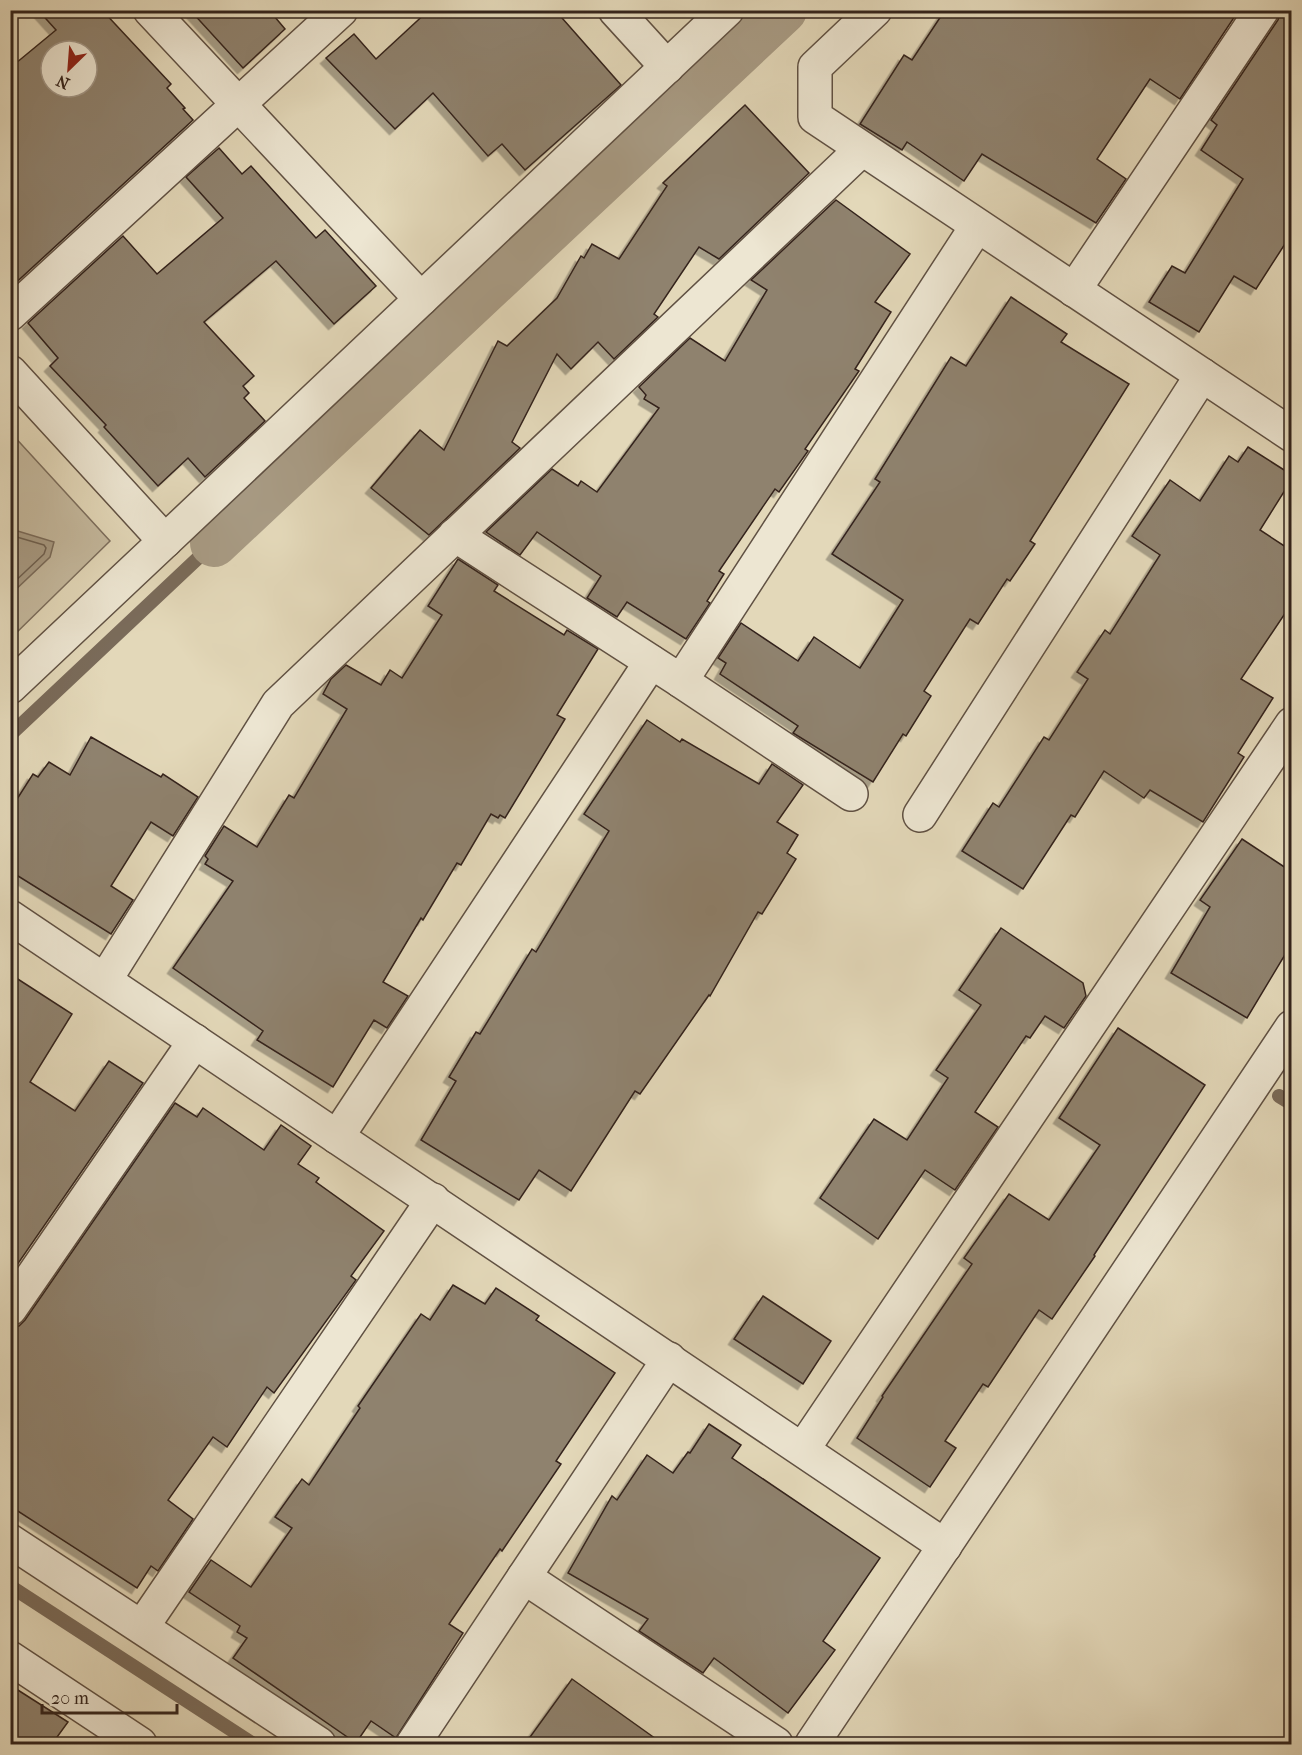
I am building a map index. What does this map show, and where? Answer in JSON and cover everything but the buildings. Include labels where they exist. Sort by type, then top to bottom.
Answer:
[{"type":"street","points":[[150,10],[421,300]]},
{"type":"street","points":[[10,314],[340,10]]},
{"type":"street","points":[[615,10],[667,67]]},
{"type":"street","points":[[10,687],[727,10]]},
{"type":"street","points":[[874,10],[815,67],[815,117],[1292,435]]},
{"type":"street","points":[[1074,290],[1262,10]]},
{"type":"street","points":[[105,980],[278,704],[862,148]]},
{"type":"street","points":[[681,681],[977,225]]},
{"type":"street","points":[[10,372],[165,541]]},
{"type":"street","points":[[920,815],[1202,375]]},
{"type":"street","points":[[455,535],[851,794]]},
{"type":"street","points":[[337,1137],[651,662]]},
{"type":"street","points":[[803,1449],[1292,724]]},
{"type":"street","points":[[10,917],[945,1546]]},
{"type":"street","points":[[813,1744],[1292,1027]]},
{"type":"street","points":[[10,1310],[195,1041]]},
{"type":"street","points":[[142,1627],[432,1200]]},
{"type":"street","points":[[413,1744],[669,1359]]},
{"type":"street","points":[[10,1541],[319,1744]]},
{"type":"street","points":[[524,1577],[776,1744]]},
{"type":"street","points":[[10,1658],[134,1743]]},
{"type":"shaded area","points":[[11,433],[110,541],[11,638]]},
{"type":"water","points":[[11,529],[54,542],[50,557],[11,594]]},
{"type":"waterway","points":[[214,543],[783,10]]},
{"type":"waterway","points":[[10,735],[214,543]]},
{"type":"waterway","points":[[1279,1096],[1292,1104]]},
{"type":"waterway","points":[[10,1586],[253,1744]]}]
